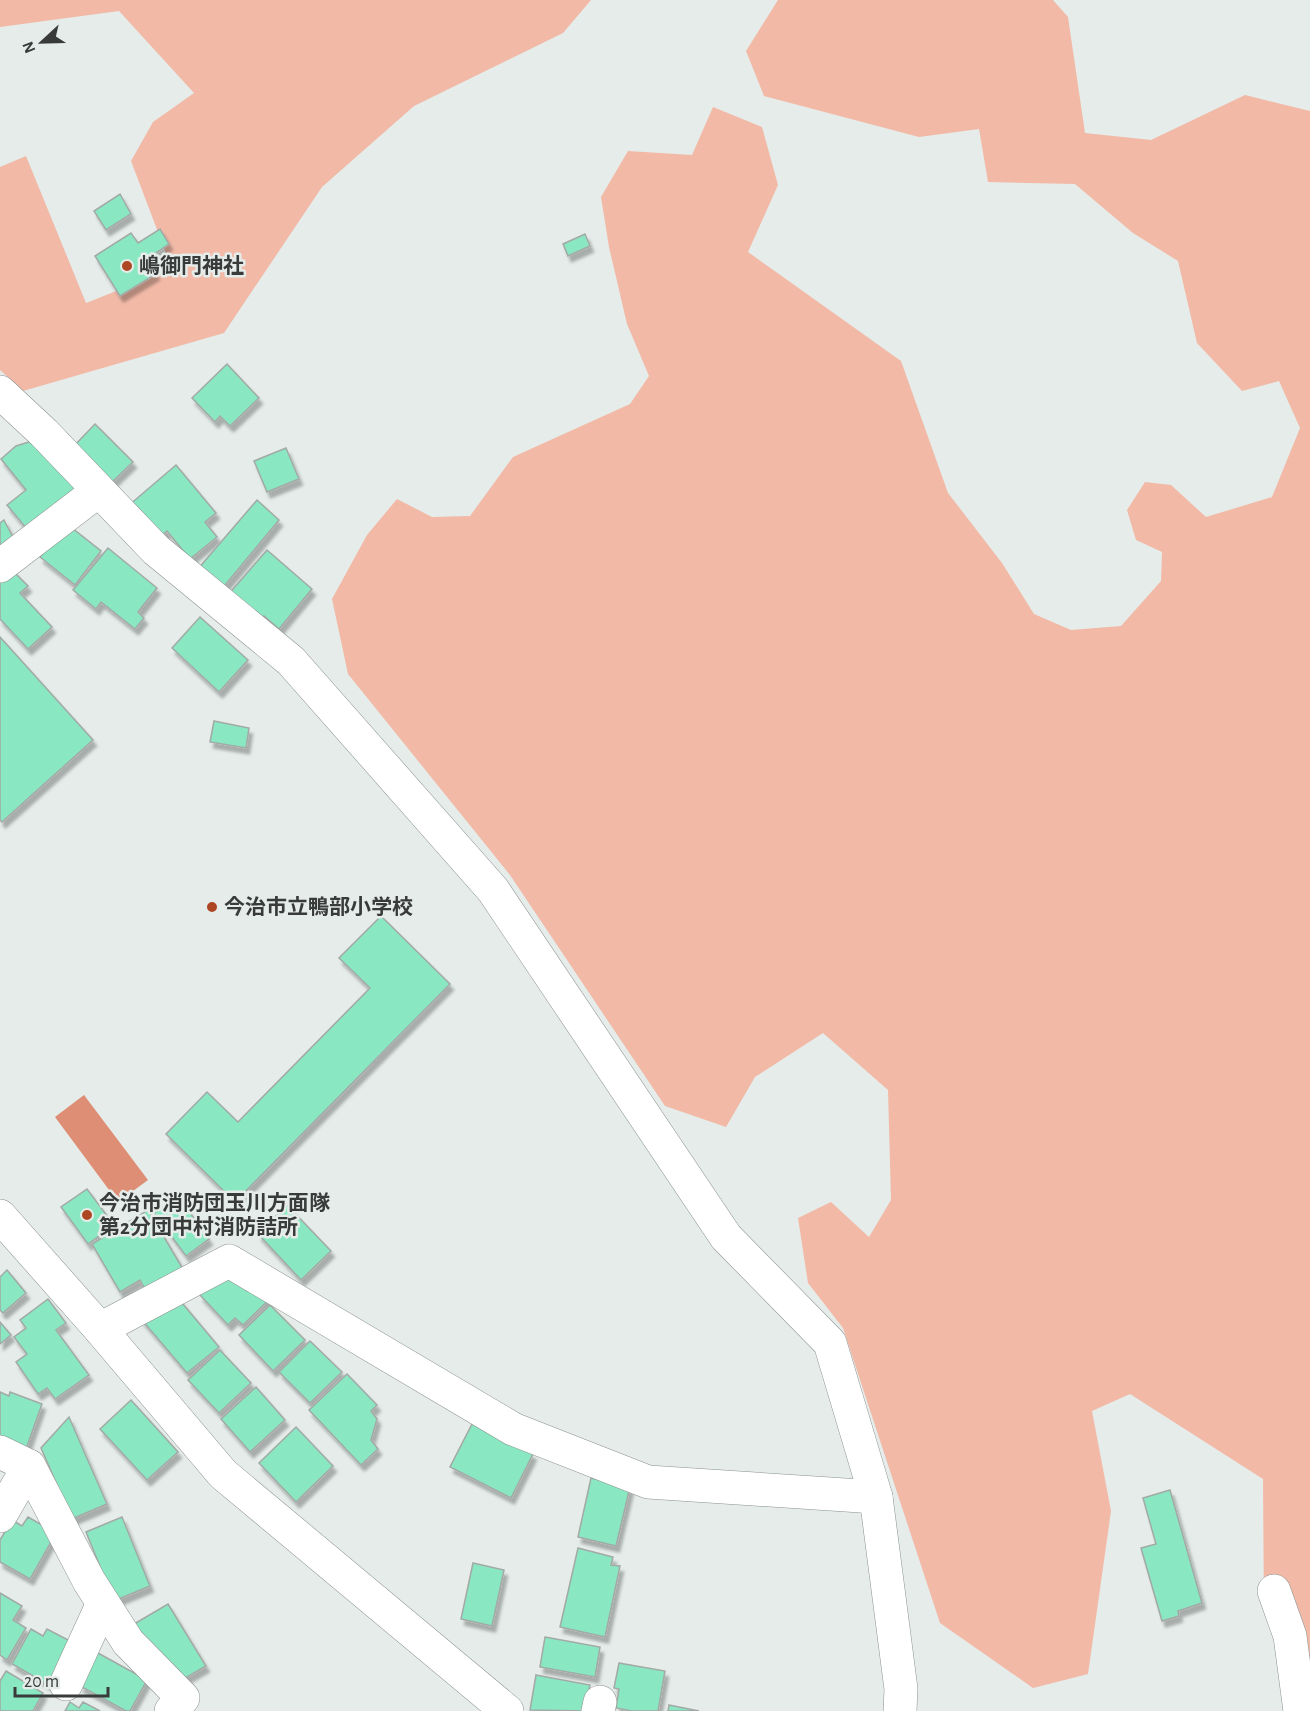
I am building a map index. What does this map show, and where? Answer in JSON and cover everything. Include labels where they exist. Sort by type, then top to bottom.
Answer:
[{"type":"street","points":[[0,392],[44,433],[156,549],[291,661],[493,890],[726,1237],[830,1343],[876,1497],[901,1689],[900,1711]]},
{"type":"street","points":[[0,567],[98,491]]},
{"type":"street","points":[[0,1216],[224,1474],[507,1711]]},
{"type":"street","points":[[100,1329],[228,1261],[513,1429],[648,1482],[876,1497]]},
{"type":"street","points":[[0,1452],[29,1466],[89,1581],[128,1642],[183,1698],[171,1711]]},
{"type":"street","points":[[0,1516],[29,1466]]},
{"type":"street","points":[[1274,1591],[1290,1636],[1300,1711]]},
{"type":"street","points":[[66,1684],[103,1603]]},
{"type":"shaded area","points":[[0,0],[591,0],[563,33],[414,106],[322,187],[224,333],[23,391],[0,370],[0,167],[26,156],[86,303],[172,269],[131,161],[153,122],[194,93],[119,11],[0,27]]},
{"type":"shaded area","points":[[778,0],[1053,0],[1068,17],[1085,133],[1151,140],[1245,95],[1310,111],[1310,1703],[1264,1614],[1263,1479],[1130,1394],[1092,1411],[1111,1511],[1088,1674],[1033,1688],[940,1623],[843,1328],[808,1283],[798,1218],[831,1202],[869,1237],[891,1200],[888,1090],[823,1033],[755,1077],[726,1127],[665,1106],[510,875],[348,674],[332,599],[367,535],[397,499],[432,517],[470,516],[513,457],[630,404],[649,376],[627,324],[609,247],[601,197],[628,151],[692,155],[713,107],[762,127],[778,185],[748,252],[901,361],[948,493],[1002,563],[1034,614],[1071,630],[1121,626],[1161,581],[1162,552],[1136,540],[1127,510],[1145,482],[1171,485],[1206,517],[1272,497],[1300,428],[1279,381],[1242,391],[1197,343],[1178,261],[1133,233],[1075,184],[988,182],[979,129],[919,137],[764,96],[746,51]]},
{"type":"shaded area","points":[[84,1095],[148,1180],[118,1202],[55,1117]]},
{"type":"building","points":[[120,194],[131,214],[106,230],[94,211]]},
{"type":"building","name":"嶋御門神社","points":[[160,229],[169,244],[147,259],[156,274],[120,296],[95,256],[131,233],[138,243]]},
{"type":"building","points":[[585,234],[590,246],[568,256],[563,244]]},
{"type":"building","points":[[227,364],[259,398],[230,426],[220,416],[215,422],[192,398]]},
{"type":"building","points":[[95,424],[133,462],[109,485],[72,448]]},
{"type":"building","points":[[38,439],[82,493],[31,534],[7,505],[26,490],[1,459],[16,446]]},
{"type":"building","points":[[286,448],[299,479],[267,492],[254,461]]},
{"type":"building","points":[[176,465],[216,513],[205,522],[217,537],[190,559],[167,531],[157,540],[128,506]]},
{"type":"building","points":[[257,500],[279,520],[221,590],[197,570]]},
{"type":"building","points":[[4,520],[16,543],[0,554],[0,523]]},
{"type":"building","points":[[67,524],[101,551],[75,585],[40,557]]},
{"type":"building","points":[[108,548],[157,588],[138,612],[144,618],[135,629],[101,602],[96,609],[73,590]]},
{"type":"building","points":[[267,550],[312,589],[279,629],[264,616],[258,623],[227,596]]},
{"type":"building","points":[[8,566],[28,586],[20,593],[52,627],[28,649],[0,619],[0,574]]},
{"type":"building","points":[[200,617],[248,660],[219,692],[172,648]]},
{"type":"building","points":[[0,637],[93,740],[2,822],[0,820]]},
{"type":"building","points":[[214,721],[249,728],[246,748],[210,742]]},
{"type":"building","points":[[381,916],[450,984],[235,1202],[166,1134],[207,1092],[238,1122],[370,988],[339,958]]},
{"type":"building","points":[[87,1189],[114,1225],[88,1244],[61,1207]]},
{"type":"building","points":[[178,1196],[209,1239],[186,1256],[154,1213]]},
{"type":"building","points":[[287,1205],[331,1251],[301,1280],[258,1234]]},
{"type":"building","points":[[148,1210],[183,1269],[146,1291],[140,1280],[120,1292],[92,1244]]},
{"type":"building","points":[[226,1269],[247,1291],[259,1280],[274,1295],[243,1325],[235,1318],[228,1325],[200,1295]]},
{"type":"building","points":[[7,1270],[26,1293],[3,1313],[0,1310],[0,1277]]},
{"type":"building","points":[[173,1292],[219,1347],[187,1373],[141,1319]]},
{"type":"building","points":[[48,1299],[66,1323],[56,1330],[89,1375],[55,1399],[47,1388],[38,1394],[16,1362],[27,1354],[14,1337],[26,1328],[20,1320]]},
{"type":"building","points":[[270,1305],[305,1340],[273,1371],[239,1335]]},
{"type":"building","points":[[0,1322],[11,1335],[0,1344]]},
{"type":"building","points":[[310,1341],[342,1372],[310,1403],[279,1372]]},
{"type":"building","points":[[220,1350],[251,1383],[219,1413],[188,1380]]},
{"type":"building","points":[[347,1374],[377,1405],[371,1411],[377,1419],[371,1440],[378,1449],[361,1465],[309,1410]]},
{"type":"building","points":[[256,1387],[285,1420],[250,1452],[221,1419]]},
{"type":"building","points":[[0,1392],[9,1396],[10,1392],[42,1404],[25,1452],[0,1443]]},
{"type":"building","points":[[131,1400],[178,1452],[147,1480],[100,1429]]},
{"type":"building","points":[[69,1417],[107,1504],[72,1519],[41,1448]]},
{"type":"building","points":[[472,1424],[533,1454],[511,1498],[450,1467]]},
{"type":"building","points":[[296,1427],[333,1466],[296,1502],[259,1463]]},
{"type":"building","points":[[591,1478],[630,1487],[616,1546],[578,1537]]},
{"type":"building","points":[[1170,1490],[1202,1603],[1178,1611],[1179,1616],[1162,1621],[1141,1548],[1156,1544],[1143,1498]]},
{"type":"building","points":[[28,1517],[56,1533],[30,1579],[0,1562],[0,1540],[12,1520],[22,1526]]},
{"type":"building","points":[[122,1517],[150,1586],[114,1601],[86,1532]]},
{"type":"building","points":[[578,1548],[613,1557],[611,1565],[620,1566],[605,1637],[560,1627]]},
{"type":"building","points":[[473,1563],[504,1570],[492,1626],[461,1619]]},
{"type":"building","points":[[0,1593],[22,1606],[13,1620],[26,1628],[7,1660],[0,1655]]},
{"type":"building","points":[[168,1604],[206,1666],[177,1683],[134,1624]]},
{"type":"building","points":[[31,1629],[43,1636],[47,1629],[72,1642],[49,1685],[12,1664]]},
{"type":"building","points":[[545,1637],[600,1647],[595,1677],[540,1667]]},
{"type":"building","points":[[98,1653],[147,1680],[130,1711],[80,1686]]},
{"type":"building","points":[[619,1663],[665,1671],[658,1711],[632,1711],[616,1708],[619,1689],[614,1688]]},
{"type":"building","points":[[6,1671],[43,1693],[33,1711],[0,1711],[0,1681]]},
{"type":"building","points":[[536,1675],[590,1685],[585,1711],[530,1710]]},
{"type":"building","points":[[70,1702],[79,1708],[83,1702],[100,1711],[65,1711]]},
{"type":"building","points":[[669,1705],[699,1711],[668,1711]]},
{"type":"place","name":"嶋御門神社","points":[[127,266]]},
{"type":"place","name":"今治市立鴨部小学校","points":[[212,907]]},
{"type":"place","name":"今治市消防団玉川方面隊 第2分団中村消防詰所","points":[[87,1215]]}]
